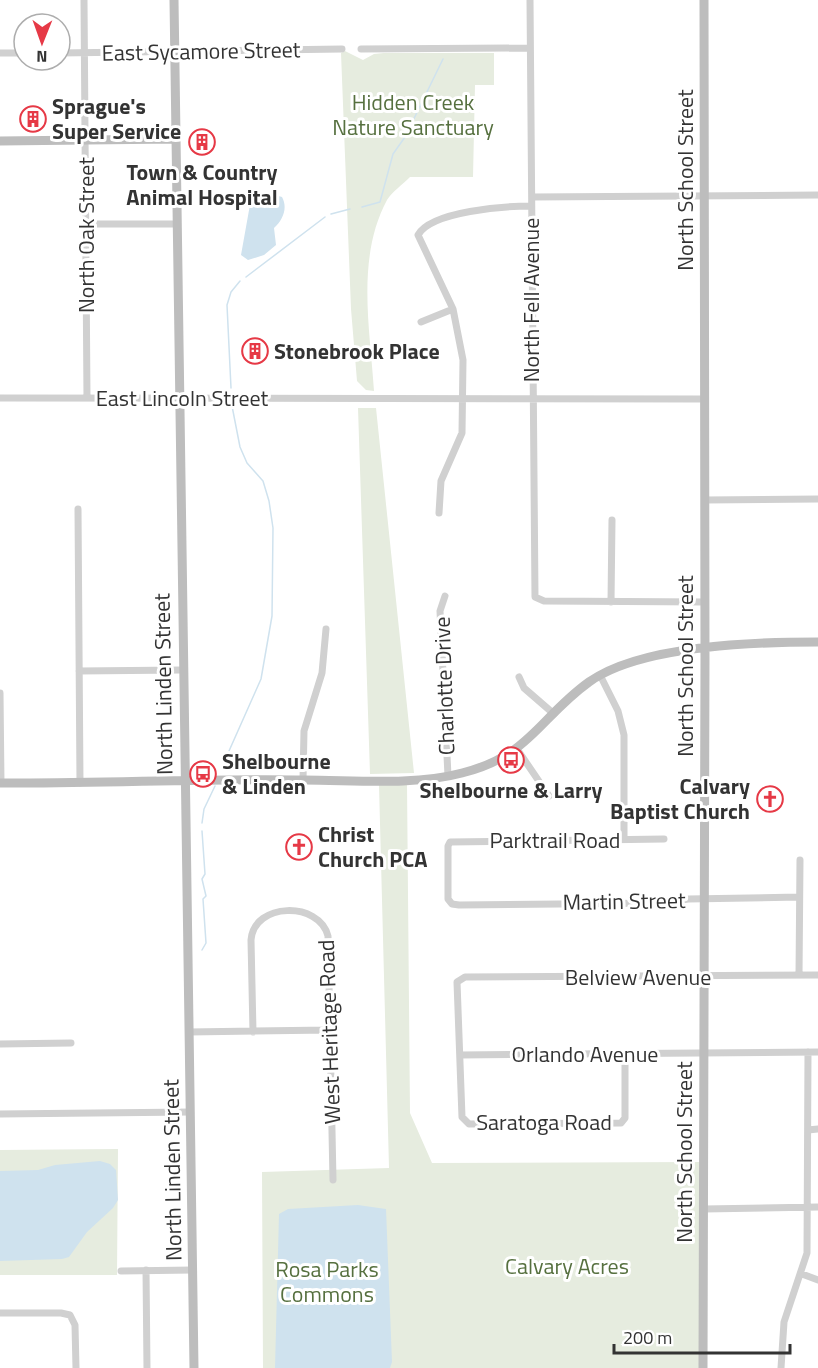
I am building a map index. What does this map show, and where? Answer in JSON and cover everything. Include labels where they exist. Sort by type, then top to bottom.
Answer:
[{"type":"street","name":"North Oak Street","points":[[84,0],[87,398]]},
{"type":"street","name":"North Linden Street","points":[[174,0],[194,1368]]},
{"type":"street","name":"North Fell Avenue","points":[[530,0],[534,592],[537,599],[544,601],[611,602]]},
{"type":"street","name":"North School Street","points":[[703,1368],[704,0]]},
{"type":"street","points":[[362,49],[530,48]]},
{"type":"street","name":"East Sycamore Street","points":[[72,53],[342,49]]},
{"type":"street","points":[[0,141],[175,139]]},
{"type":"street","points":[[532,196],[818,195]]},
{"type":"street","points":[[440,513],[441,481],[462,433],[464,399],[461,343],[453,309],[418,238],[420,231],[468,212],[531,206]]},
{"type":"street","points":[[86,224],[176,224]]},
{"type":"street","points":[[421,322],[453,309]]},
{"type":"street","name":"East Lincoln Street","points":[[0,398],[705,399]]},
{"type":"street","points":[[705,500],[818,499]]},
{"type":"street","points":[[78,509],[80,783]]},
{"type":"street","points":[[612,520],[611,602],[705,602]]},
{"type":"street","name":"Charlotte Drive","points":[[444,597],[440,611],[448,776]]},
{"type":"street","points":[[303,780],[304,731],[322,674],[326,629]]},
{"type":"street","points":[[0,693],[0,783],[382,780],[448,776],[490,764],[518,749],[574,694],[600,675],[619,665],[642,659],[750,642],[818,642]]},
{"type":"street","points":[[79,671],[182,670]]},
{"type":"street","points":[[600,675],[618,711],[624,735],[624,839]]},
{"type":"street","points":[[519,677],[524,688],[554,714]]},
{"type":"street","points":[[518,749],[549,796]]},
{"type":"street","name":"Parktrail Road","points":[[450,901],[448,846],[450,842],[664,838]]},
{"type":"street","points":[[799,975],[800,860]]},
{"type":"street","name":"Martin Street","points":[[450,901],[459,905],[665,903],[703,899],[799,897]]},
{"type":"street","name":"West Heritage Road","points":[[253,1032],[252,931],[267,915],[287,912],[313,915],[327,931],[333,1180]]},
{"type":"street","name":"Belview Avenue","points":[[460,1055],[458,980],[465,976],[818,975]]},
{"type":"street","points":[[189,1032],[329,1030]]},
{"type":"street","points":[[0,1044],[71,1043]]},
{"type":"street","points":[[781,1368],[784,1322],[802,1274],[807,1253],[808,1052]]},
{"type":"street","name":"Orlando Avenue","points":[[460,1055],[818,1052]]},
{"type":"street","name":"Saratoga Road","points":[[460,1055],[465,1121],[469,1124],[506,1124],[623,1122],[625,1118],[625,1054]]},
{"type":"street","points":[[0,1114],[190,1112]]},
{"type":"street","points":[[808,1130],[818,1129]]},
{"type":"street","points":[[704,1209],[818,1207]]},
{"type":"street","points":[[146,1270],[147,1368]]},
{"type":"street","points":[[121,1271],[193,1270]]},
{"type":"street","points":[[802,1274],[818,1280]]},
{"type":"street","points":[[0,1313],[65,1313],[72,1318],[75,1325],[76,1368]]},
{"type":"green space","name":"Hidden Creek Nature Sanctuary","points":[[345,51],[363,60],[374,54],[384,53],[494,53],[494,85],[475,85],[473,177],[410,177],[389,197],[377,222],[371,245],[367,294],[374,391],[366,390],[357,381],[351,309],[341,53]]},
{"type":"green space","points":[[358,408],[376,408],[414,773],[370,774]]},
{"type":"green space","name":"Calvary Acres","points":[[407,784],[410,1113],[432,1163],[699,1162],[699,1368],[263,1368],[262,1172],[389,1168],[379,785]]},
{"type":"green space","points":[[118,1149],[117,1275],[0,1275],[0,1150]]},
{"type":"water","points":[[256,196],[282,197],[285,205],[282,218],[274,228],[276,245],[264,255],[248,260],[241,255],[251,199]]},
{"type":"water","points":[[100,1161],[110,1164],[116,1170],[118,1200],[113,1208],[87,1232],[69,1257],[0,1261],[0,1171],[38,1170],[55,1165]]},
{"type":"water","name":"Rosa Parks Commons","points":[[358,1205],[386,1209],[392,1362],[390,1368],[275,1368],[279,1214],[288,1209]]},
{"type":"waterway","points":[[362,207],[380,202],[393,154],[405,137],[443,59]]},
{"type":"waterway","points":[[331,214],[350,209]]},
{"type":"waterway","points":[[246,277],[325,217]]},
{"type":"waterway","points":[[231,388],[227,305],[231,292],[240,281]]},
{"type":"waterway","points":[[221,769],[261,679],[272,616],[273,528],[269,501],[263,481],[247,463],[240,447],[232,406]]},
{"type":"waterway","points":[[202,823],[204,809],[215,786]]},
{"type":"waterway","points":[[202,831],[206,943],[202,950]]},
{"type":"place","name":"Sprague's Super Service","points":[[33,119]]},
{"type":"place","name":"Town & Country Animal Hospital","points":[[202,142]]},
{"type":"place","name":"Stonebrook Place","points":[[255,351]]},
{"type":"place","name":"Shelbourne & Larry","points":[[511,760]]},
{"type":"place","name":"Shelbourne & Linden","points":[[203,774]]},
{"type":"place","name":"Calvary Baptist Church","points":[[770,799]]},
{"type":"place","name":"Christ Church PCA","points":[[299,847]]}]
